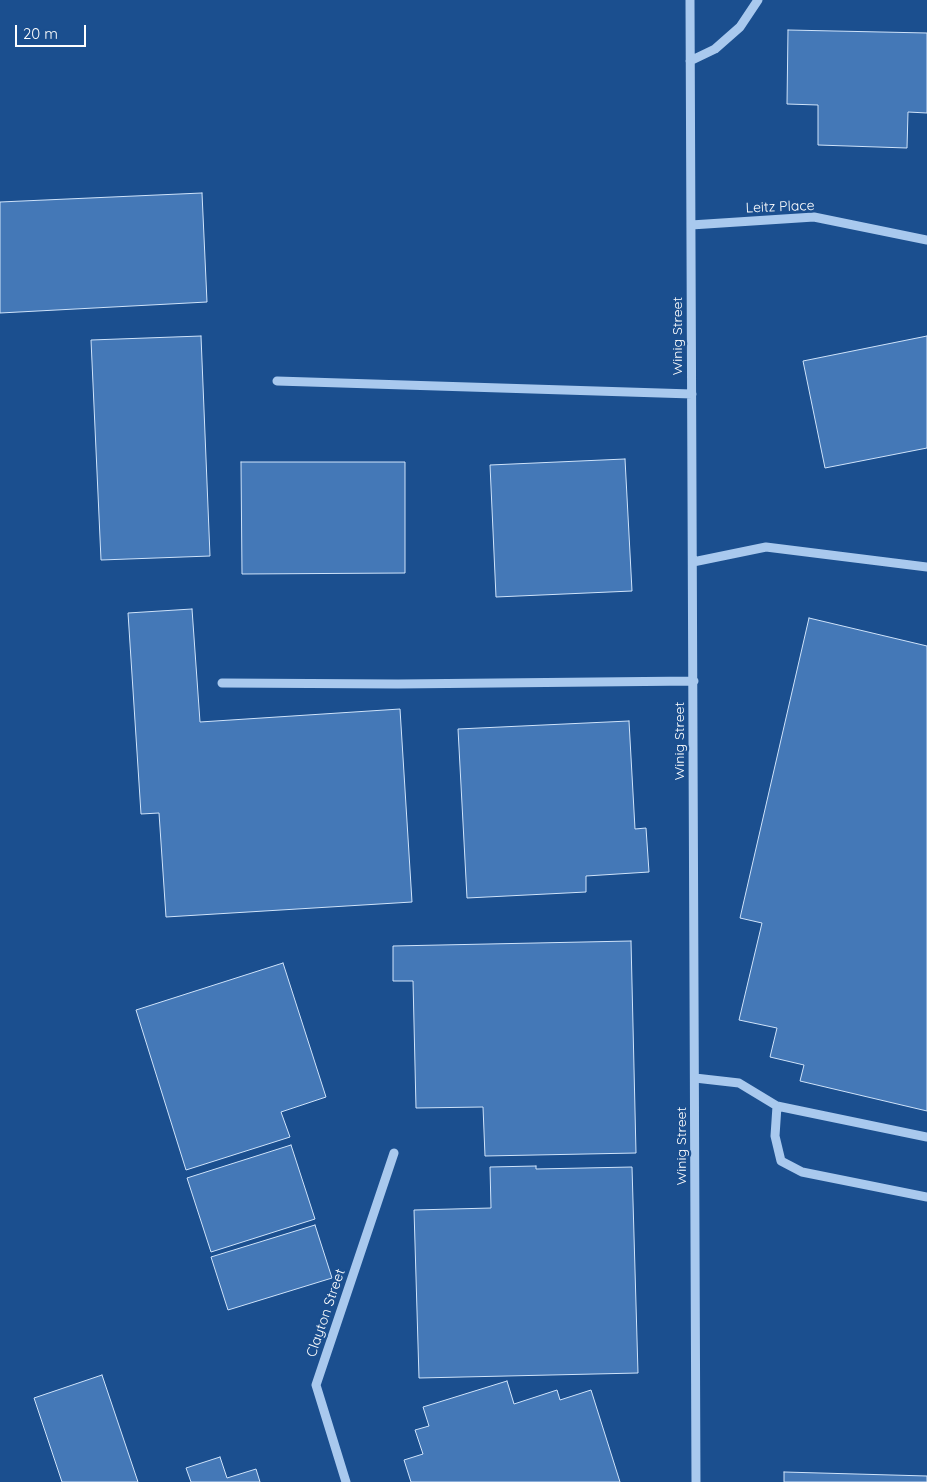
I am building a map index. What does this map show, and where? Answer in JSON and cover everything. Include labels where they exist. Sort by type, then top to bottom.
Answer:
[{"type":"street","name":"Winig Street","points":[[690,0],[696,1482]]},
{"type":"street","points":[[690,61],[716,49],[740,27],[758,0]]},
{"type":"street","name":"Leitz Place","points":[[691,225],[814,217],[927,240]]},
{"type":"street","points":[[277,381],[692,394]]},
{"type":"street","points":[[693,562],[766,548],[927,567]]},
{"type":"street","points":[[222,683],[398,684],[694,681]]},
{"type":"street","points":[[695,1078],[739,1083],[777,1106],[927,1137]]},
{"type":"street","points":[[777,1106],[775,1136],[781,1161],[802,1172],[927,1197]]},
{"type":"street","name":"Clayton Street","points":[[346,1482],[316,1385],[394,1153]]},
{"type":"building","points":[[788,30],[927,33],[927,113],[908,112],[907,148],[818,145],[818,105],[787,104]]},
{"type":"building","points":[[202,193],[207,302],[0,313],[0,202]]},
{"type":"building","points":[[201,336],[210,556],[101,560],[91,340]]},
{"type":"building","points":[[927,336],[927,448],[825,468],[803,361]]},
{"type":"building","points":[[625,459],[632,591],[496,597],[490,465]]},
{"type":"building","points":[[241,462],[405,462],[405,573],[242,574]]},
{"type":"building","points":[[192,609],[200,722],[400,709],[412,902],[166,917],[159,813],[141,814],[128,613]]},
{"type":"building","points":[[809,618],[927,646],[927,1111],[800,1081],[804,1065],[770,1057],[777,1028],[739,1020],[762,923],[740,918]]},
{"type":"building","points":[[629,721],[635,829],[646,828],[649,872],[586,876],[586,892],[467,898],[458,729]]},
{"type":"building","points":[[631,941],[636,1153],[485,1156],[483,1107],[416,1108],[413,981],[393,981],[393,946]]},
{"type":"building","points":[[283,963],[326,1097],[281,1112],[290,1137],[186,1170],[136,1010]]},
{"type":"building","points":[[291,1145],[315,1219],[211,1252],[187,1178]]},
{"type":"building","points":[[536,1166],[536,1169],[632,1167],[638,1373],[419,1378],[414,1210],[491,1208],[490,1167]]},
{"type":"building","points":[[315,1225],[332,1278],[228,1310],[211,1257]]},
{"type":"building","points":[[102,1375],[138,1482],[62,1482],[34,1398]]},
{"type":"building","points":[[507,1381],[514,1404],[557,1390],[560,1400],[591,1390],[620,1482],[411,1482],[404,1460],[423,1454],[415,1430],[429,1426],[423,1407]]},
{"type":"building","points":[[220,1457],[227,1478],[256,1469],[260,1482],[191,1482],[186,1468]]},
{"type":"building","points":[[784,1472],[927,1476],[927,1482],[784,1482]]}]
